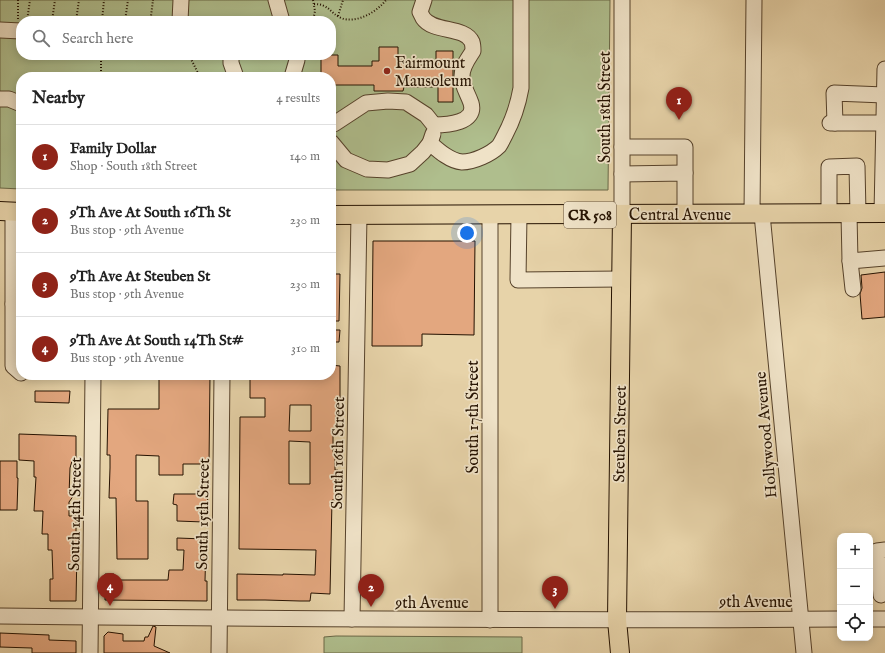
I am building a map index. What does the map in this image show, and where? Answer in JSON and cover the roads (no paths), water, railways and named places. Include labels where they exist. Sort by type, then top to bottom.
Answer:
[{"type":"main road","name":"Steuben Street","points":[[620,653],[618,620],[622,214]]},
{"type":"main road","name":"Central Avenue","points":[[336,215],[884,214]]},
{"type":"street","points":[[180,16],[181,0]]},
{"type":"street","points":[[276,0],[281,16]]},
{"type":"street","points":[[424,0],[420,12],[424,19],[431,24],[449,31],[468,36],[473,43],[473,52],[466,62],[462,77],[472,105],[471,111],[461,122],[434,125]]},
{"type":"street","points":[[430,143],[452,159],[462,162],[476,160],[490,153],[500,145],[511,123],[521,88],[521,0]]},
{"type":"street","name":"South 18th Street","points":[[622,0],[622,214]]},
{"type":"street","name":"Hollywood Avenue","points":[[754,0],[757,214],[804,653]]},
{"type":"street","points":[[0,30],[16,26]]},
{"type":"street","points":[[231,60],[234,72]]},
{"type":"street","points":[[293,72],[297,60]]},
{"type":"street","points":[[884,214],[885,69]]},
{"type":"street","points":[[884,95],[834,93],[833,123],[884,123]]},
{"type":"street","points":[[0,99],[9,99],[16,102]]},
{"type":"street","points":[[336,123],[366,103],[388,101],[406,102],[426,115],[434,125]]},
{"type":"street","points":[[336,148],[346,160],[367,169],[388,170],[410,164],[423,152],[430,143],[434,125]]},
{"type":"street","points":[[622,147],[685,147],[685,214]]},
{"type":"street","points":[[829,214],[829,166],[857,166],[850,261],[853,289]]},
{"type":"street","points":[[622,174],[685,173]]},
{"type":"street","points":[[11,212],[16,289]]},
{"type":"street","name":"South 16th Street","points":[[352,619],[359,215]]},
{"type":"street","name":"South 17th Street","points":[[490,215],[490,620]]},
{"type":"street","points":[[520,215],[518,280],[621,279]]},
{"type":"street","points":[[850,261],[885,258]]},
{"type":"street","points":[[16,320],[13,366],[16,369]]},
{"type":"street","name":"South 14th Street","points":[[90,653],[93,380]]},
{"type":"street","name":"South 15th Street","points":[[219,653],[222,380]]},
{"type":"street","points":[[881,595],[877,551],[885,550]]},
{"type":"street","name":"9th Avenue","points":[[0,616],[219,619],[490,620],[837,619]]},
{"type":"street","points":[[873,619],[885,619]]},
{"type":"place","name":"Fairmount Mausoleum","points":[[387,71]]},
{"type":"place","name":"Family Dollar","points":[[679,120]]},
{"type":"place","name":"9Th Ave At South 14Th St#","points":[[110,606]]},
{"type":"place","name":"9Th Ave At South 16Th St","points":[[371,607]]},
{"type":"place","name":"9Th Ave At Steuben St","points":[[555,609]]}]
